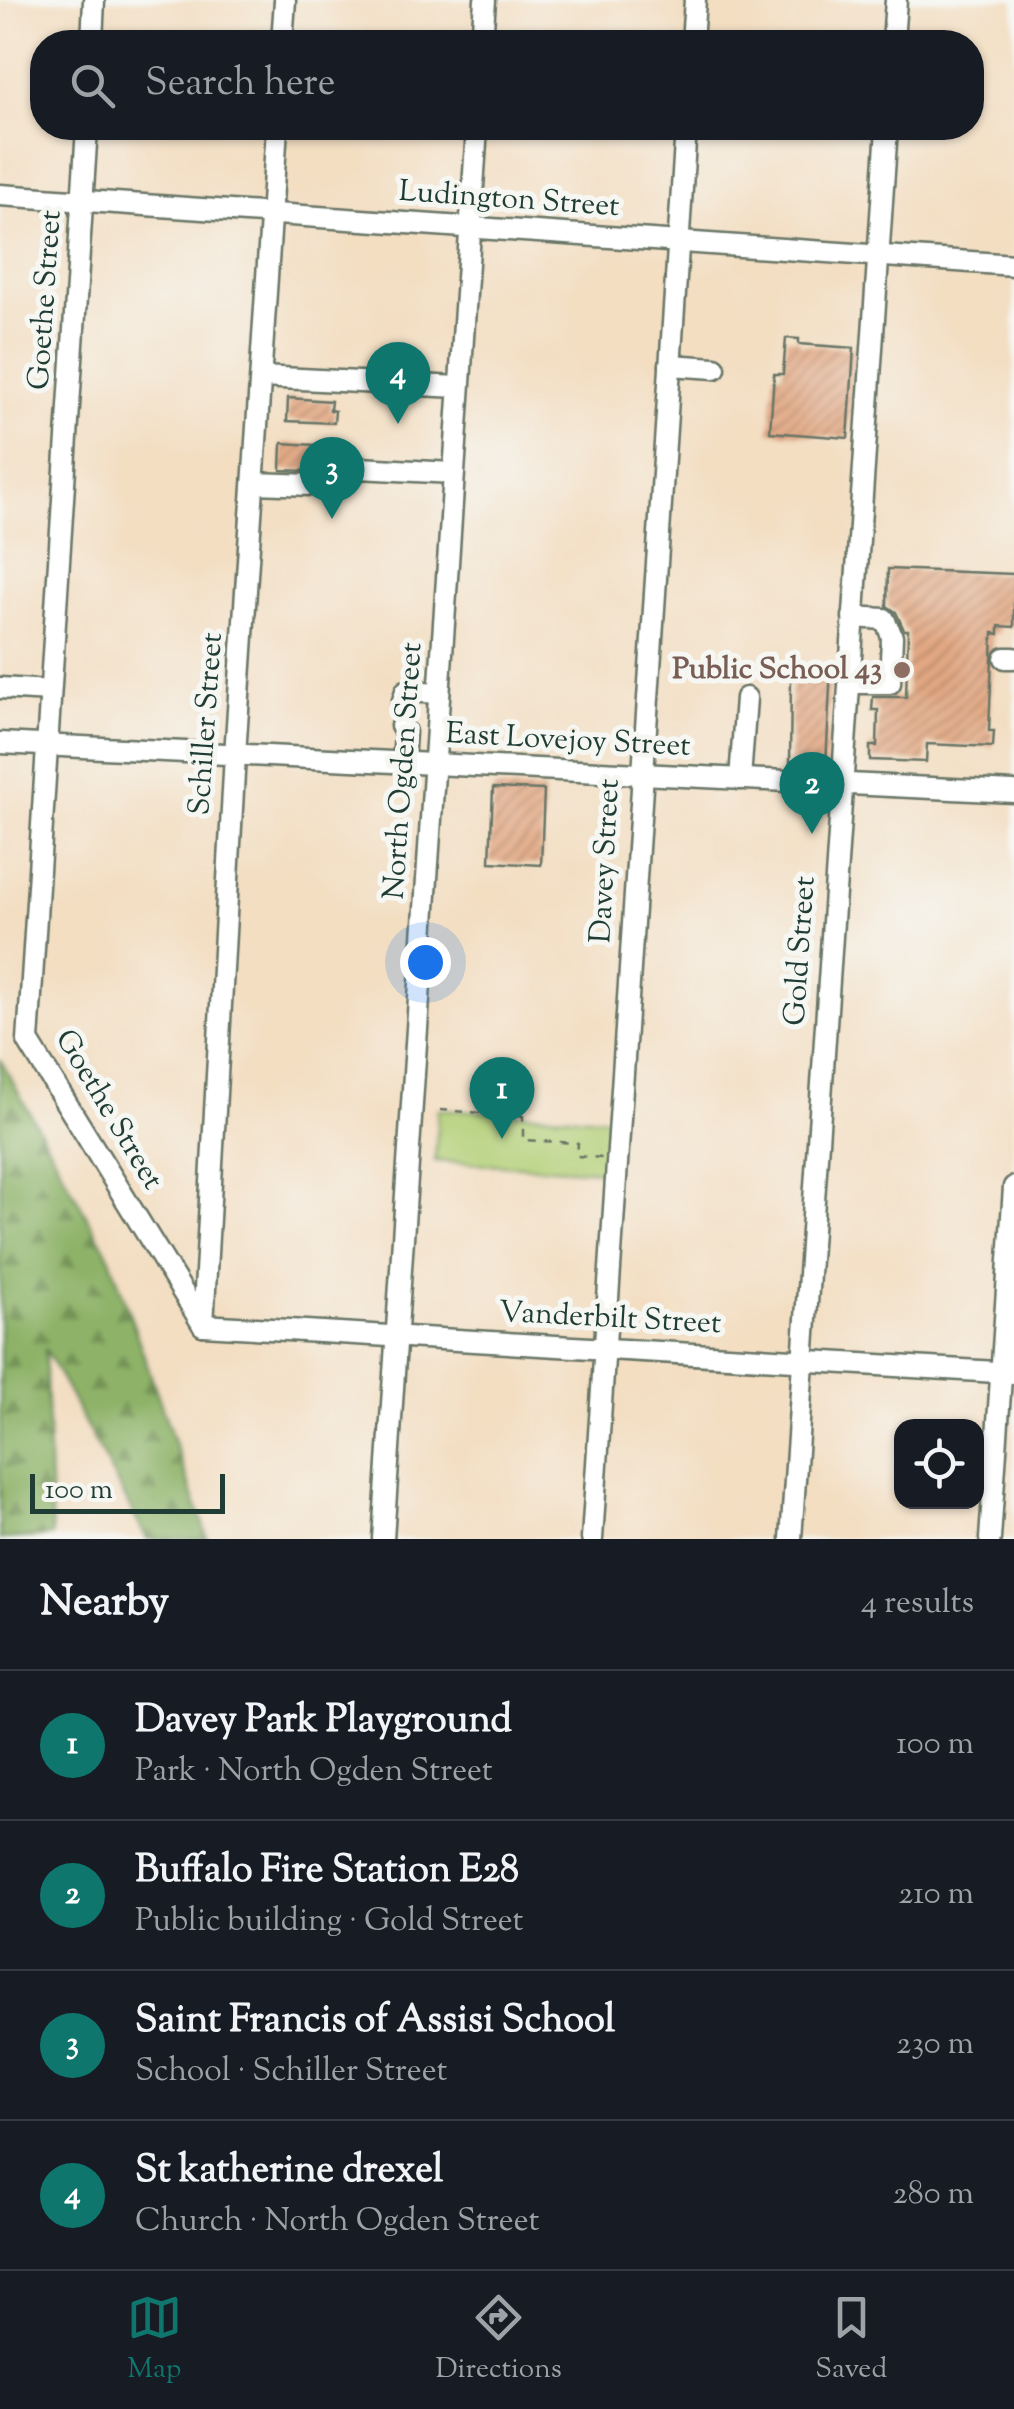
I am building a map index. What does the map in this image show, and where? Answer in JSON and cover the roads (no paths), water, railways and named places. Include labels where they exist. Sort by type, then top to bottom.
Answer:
[{"type":"street","points":[[93,30],[94,0]]},
{"type":"street","points":[[283,30],[285,0]]},
{"type":"street","points":[[483,30],[485,0]]},
{"type":"street","points":[[693,30],[696,0]]},
{"type":"street","points":[[894,30],[896,0]]},
{"type":"street","name":"Goethe Street","points":[[86,140],[28,1041],[203,1325]]},
{"type":"street","name":"Schiller Street","points":[[203,1325],[275,140]]},
{"type":"street","name":"North Ogden Street","points":[[383,1539],[476,140]]},
{"type":"street","name":"Davey Street","points":[[592,1539],[685,140]]},
{"type":"street","name":"Gold Street","points":[[791,1539],[886,140]]},
{"type":"street","name":"Ludington Street","points":[[0,196],[1014,265]]},
{"type":"street","points":[[670,365],[715,368]]},
{"type":"street","points":[[261,377],[458,387]]},
{"type":"street","points":[[254,482],[342,486],[359,468],[453,473]]},
{"type":"street","points":[[849,683],[890,683],[892,637],[884,619],[853,618]]},
{"type":"street","points":[[0,688],[50,691]]},
{"type":"street","points":[[437,725],[403,728],[406,691],[439,693]]},
{"type":"street","points":[[740,779],[746,698]]},
{"type":"street","name":"East Lovejoy Street","points":[[0,743],[235,755],[403,728],[434,765],[1014,792]]},
{"type":"street","points":[[990,1539],[1008,1372],[1014,1187]]},
{"type":"street","name":"Vanderbilt Street","points":[[203,1325],[1008,1372]]},
{"type":"place","name":"St katherine drexel","points":[[398,424]]},
{"type":"place","name":"Saint Francis of Assisi School","points":[[332,519]]},
{"type":"place","name":"Public School 43","points":[[902,670]]},
{"type":"place","name":"Buffalo Fire Station E28","points":[[812,834]]},
{"type":"place","name":"Davey Park Playground","points":[[502,1139]]}]
